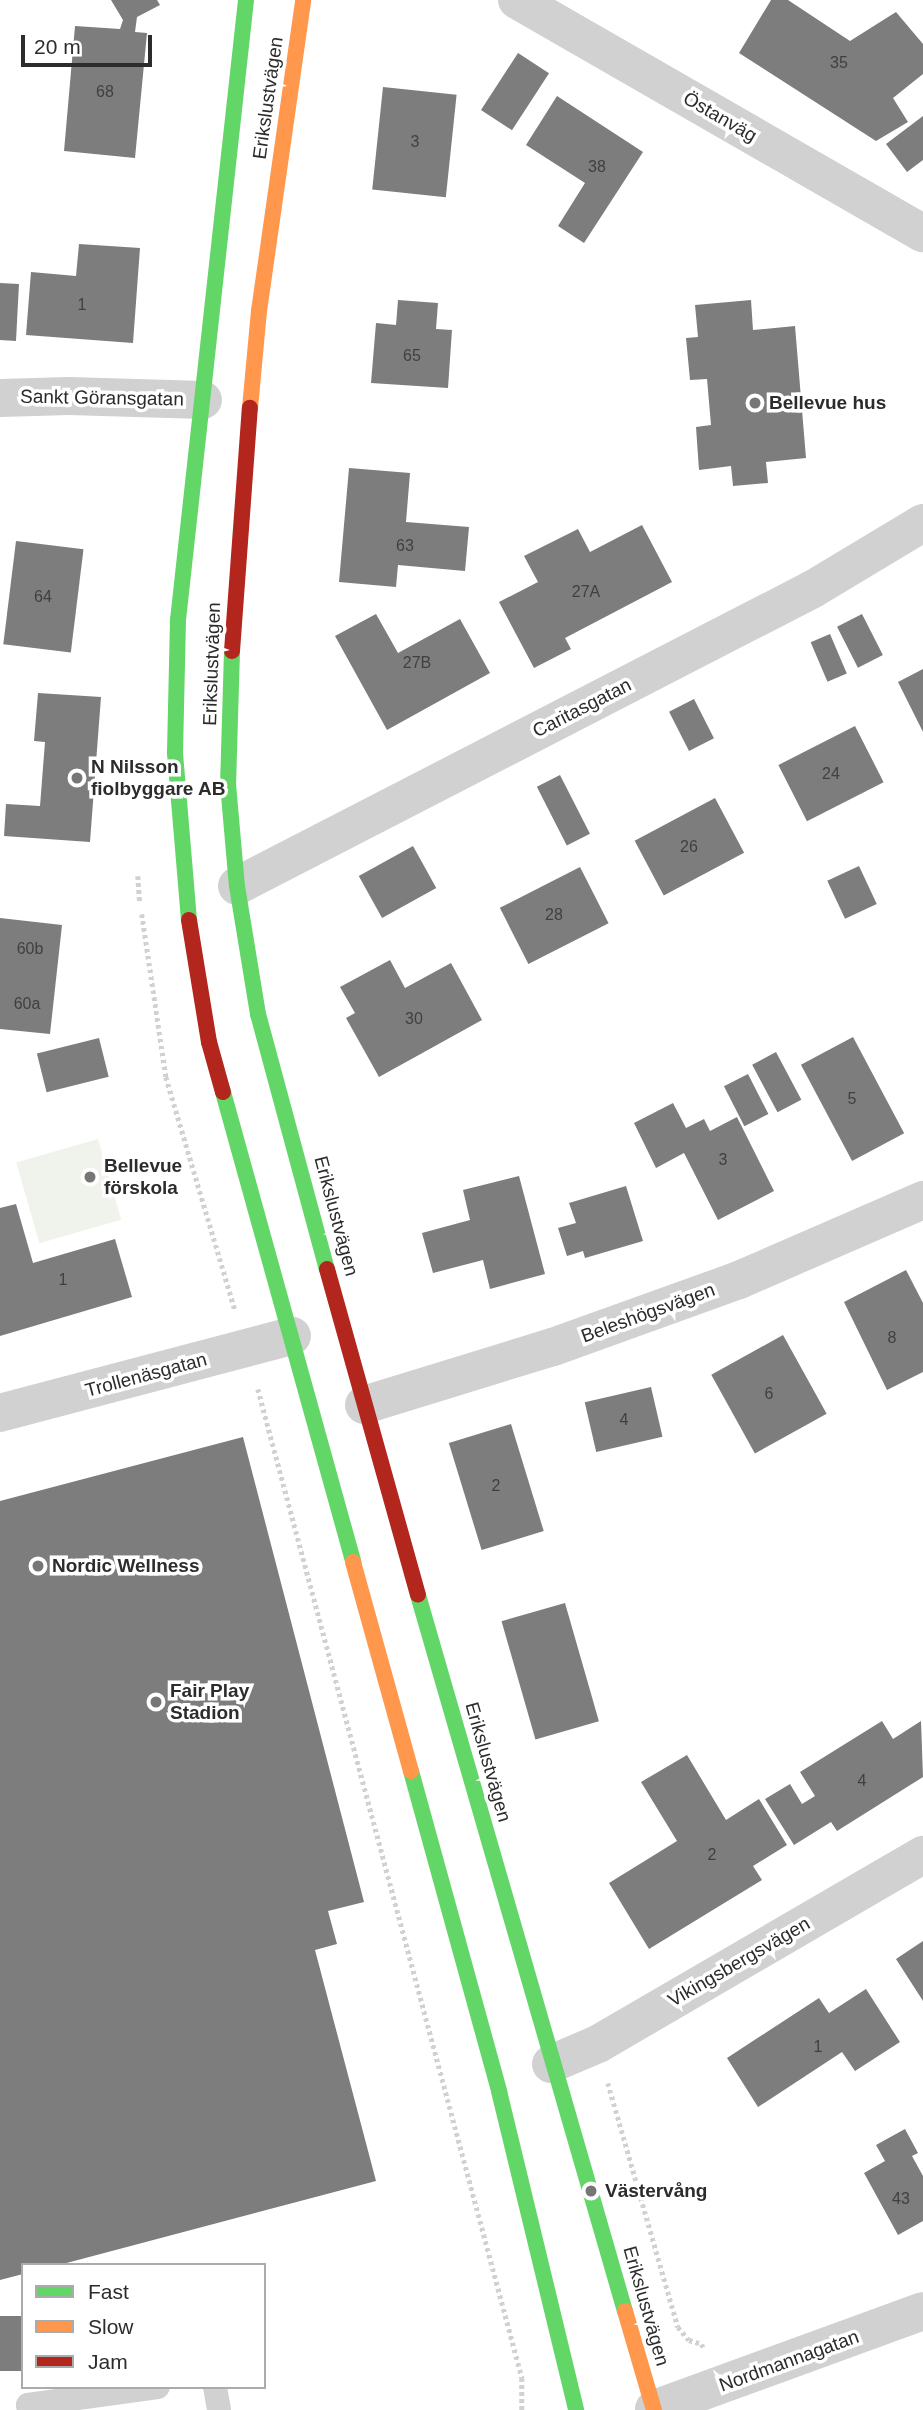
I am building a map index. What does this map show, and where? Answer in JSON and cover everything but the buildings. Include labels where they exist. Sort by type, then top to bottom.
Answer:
[{"type":"street","name":"Erikslustvägen","points":[[246,0],[178,620],[175,752],[185,896],[209,1042],[499,2091],[576,2410]]},
{"type":"street","name":"Erikslustvägen","points":[[303,0],[259,311],[242,499],[233,623],[228,784],[237,886],[258,1014],[364,1405],[652,2409]]},
{"type":"street","name":"Östanväg","points":[[517,0],[923,233]]},
{"type":"street","name":"Sankt Göransgatan","points":[[0,398],[69,396],[204,400]]},
{"type":"street","name":"Caritasgatan","points":[[237,886],[813,589],[923,523]]},
{"type":"street","name":"Beleshögsvägen","points":[[364,1405],[553,1347],[739,1280],[923,1200]]},
{"type":"street","name":"Trollenäsgatan","points":[[0,1413],[292,1336]]},
{"type":"street","name":"Vikingsbergsvägen","points":[[551,2064],[598,2044],[923,1854]]},
{"type":"street","name":"Nordmannagatan","points":[[652,2409],[923,2311]]},
{"type":"lane","points":[[29,2410],[28,2405],[144,2389]]},
{"type":"lane","points":[[215,2389],[219,2410]]},
{"type":"path","points":[[598,2044],[629,2163],[678,2327]]},
{"type":"shaded area","points":[[98,1139],[121,1220],[39,1243],[16,1162]]},
{"type":"traffic: fast","points":[[189,920],[175,752],[178,620],[246,0]]},
{"type":"traffic: fast","points":[[232,651],[228,784],[237,886],[258,1014],[327,1269]]},
{"type":"traffic: fast","points":[[223,1092],[353,1562]]},
{"type":"traffic: fast","points":[[418,1595],[625,2311]]},
{"type":"traffic: fast","points":[[411,1771],[499,2091],[576,2410]]},
{"type":"traffic: slow","points":[[250,408],[259,311],[303,0]]},
{"type":"traffic: slow","points":[[353,1562],[411,1771]]},
{"type":"traffic: slow","points":[[625,2311],[654,2410]]},
{"type":"traffic: jam","points":[[232,651],[250,408]]},
{"type":"traffic: jam","points":[[189,920],[209,1042],[223,1092]]},
{"type":"traffic: jam","points":[[327,1269],[418,1595]]},
{"type":"place","name":"Bellevue hus","points":[[755,403]]},
{"type":"place","name":"N Nilsson fiolbyggare AB","points":[[77,778]]},
{"type":"place","name":"Bellevue förskola","points":[[90,1177]]},
{"type":"place","name":"Nordic Wellness","points":[[38,1566]]},
{"type":"place","name":"Fair Play Stadion","points":[[156,1702]]},
{"type":"place","name":"Västervång","points":[[591,2191]]}]
